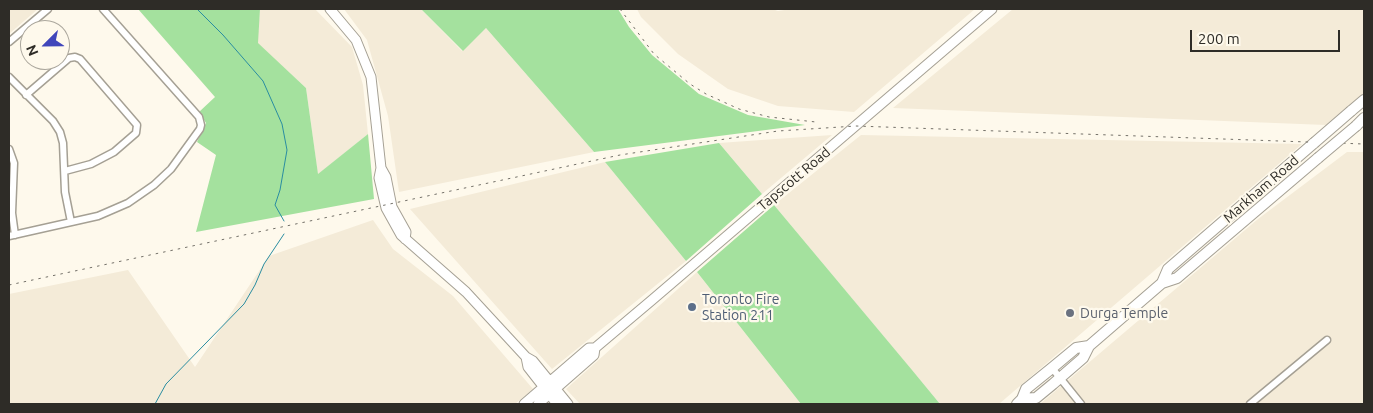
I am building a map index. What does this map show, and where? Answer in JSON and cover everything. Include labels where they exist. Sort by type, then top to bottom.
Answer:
[{"type":"main road","name":"Markham Road","points":[[1162,283],[1168,269],[1364,100]]},
{"type":"main road","name":"Markham Road","points":[[1020,402],[1036,398],[1082,358],[1089,346],[1162,283],[1177,278],[1364,118]]},
{"type":"main road","name":"Markham Road","points":[[1020,402],[1026,389],[1076,348],[1089,346]]},
{"type":"street","points":[[9,42],[48,9]]},
{"type":"street","points":[[9,149],[14,163],[12,235],[109,212],[146,191],[163,177],[184,155],[202,125],[199,116],[103,9]]},
{"type":"street","points":[[330,9],[356,40],[371,77],[381,168],[386,177],[392,207],[406,232],[405,239],[466,292],[526,357],[533,361],[558,404]]},
{"type":"street","name":"Tapscott Road","points":[[538,404],[549,389],[589,348],[596,348],[992,9]]},
{"type":"street","points":[[26,95],[69,58],[75,57],[80,59],[137,125],[136,133],[114,152],[84,167],[65,171]]},
{"type":"street","points":[[9,78],[53,121],[60,132],[63,143],[66,192],[72,222]]},
{"type":"street","points":[[1250,404],[1327,340]]},
{"type":"street","points":[[1052,368],[1081,404]]},
{"type":"street","points":[[549,389],[568,404]]},
{"type":"street","name":"Tapscott Road","points":[[524,404],[549,389]]},
{"type":"shaded area","points":[[9,9],[38,9],[25,20],[20,20],[20,25],[9,34]]},
{"type":"shaded area","points":[[260,9],[315,9],[352,47],[363,85],[368,134],[318,175],[306,88],[257,43]]},
{"type":"shaded area","points":[[344,9],[421,9],[462,51],[486,28],[594,152],[399,192],[388,116],[367,40]]},
{"type":"shaded area","points":[[637,9],[772,9],[778,11],[791,9],[975,9],[854,112],[778,106],[728,89],[678,54],[641,17]]},
{"type":"shaded area","points":[[1013,9],[1364,9],[1364,93],[1326,125],[893,108]]},
{"type":"shaded area","points":[[832,135],[762,194],[719,143]]},
{"type":"shaded area","points":[[861,135],[1302,144],[999,404],[940,404],[774,205]]},
{"type":"shaded area","points":[[1347,152],[1364,152],[1364,404],[1040,404],[1258,219]]},
{"type":"shaded area","points":[[605,162],[686,261],[552,369],[410,209]]},
{"type":"shaded area","points":[[373,220],[393,249],[453,296],[533,389],[515,404],[9,404],[9,294],[128,270],[195,367],[269,256]]},
{"type":"shaded area","points":[[697,272],[801,404],[580,404],[566,389]]},
{"type":"green space","points":[[138,9],[260,9],[258,43],[306,88],[318,174],[368,134],[374,199],[196,232],[216,155],[197,142],[206,123],[199,112],[215,97]]},
{"type":"green space","points":[[421,9],[618,9],[629,27],[652,55],[699,94],[748,115],[805,125],[594,152],[486,28],[463,51]]},
{"type":"green space","points":[[719,143],[762,194],[686,261],[605,162]]},
{"type":"green space","points":[[774,205],[940,404],[801,404],[697,272]]},
{"type":"waterway","points":[[197,9],[223,35],[263,81],[282,124],[287,150],[280,190],[275,205],[284,221]]},
{"type":"waterway","points":[[155,404],[166,384],[244,304],[264,264],[284,234]]},
{"type":"railway","points":[[620,9],[654,54],[690,84],[706,94],[739,109],[769,117],[816,122]]},
{"type":"railway","points":[[9,285],[620,155],[778,131],[856,126],[1364,144]]},
{"type":"place","name":"Toronto Fire Station 211","points":[[692,307]]},
{"type":"place","name":"Durga Temple","points":[[1070,313]]}]
